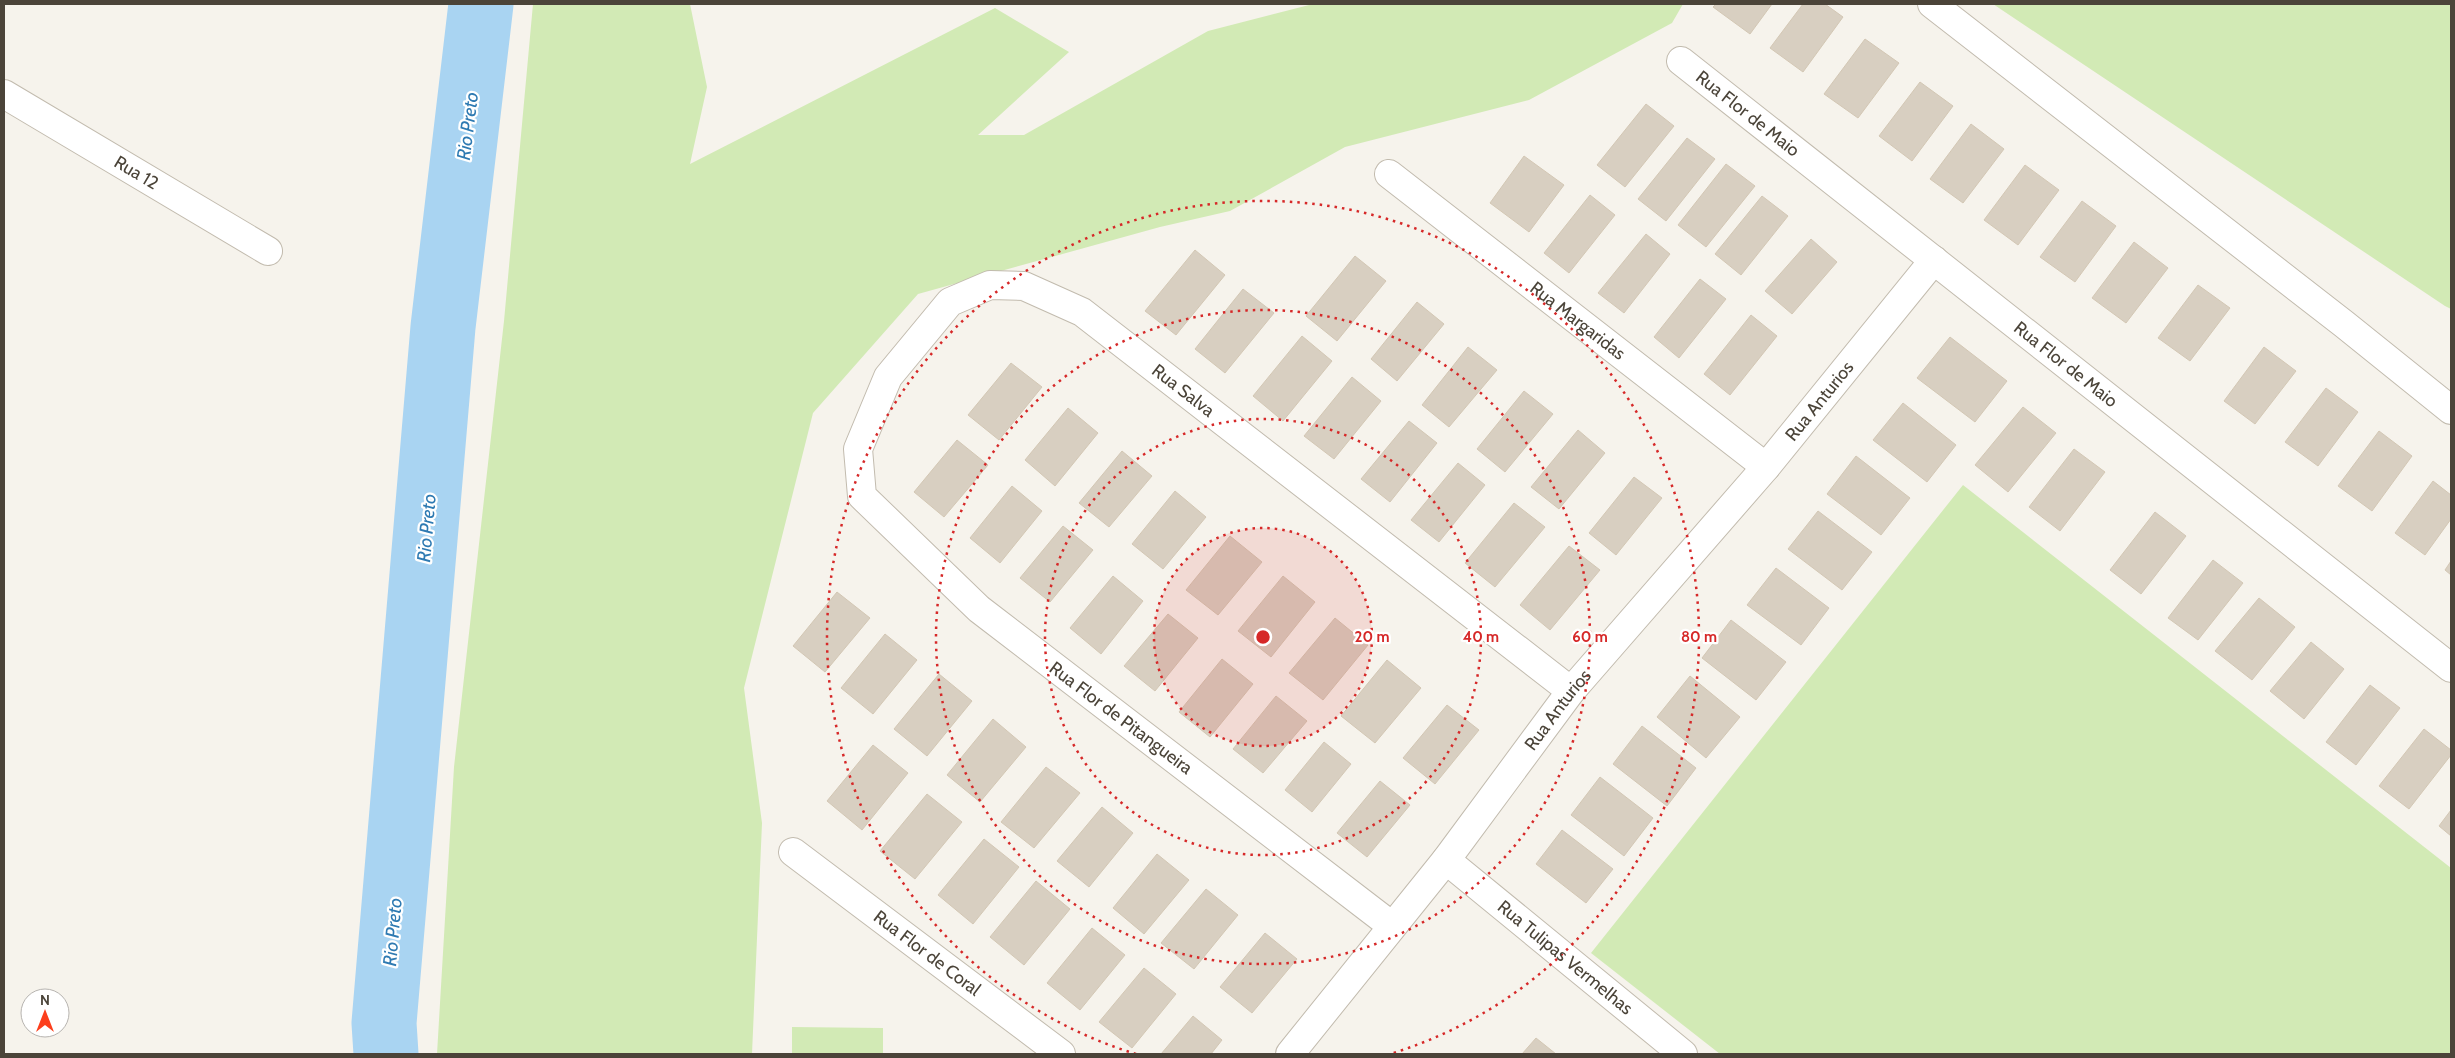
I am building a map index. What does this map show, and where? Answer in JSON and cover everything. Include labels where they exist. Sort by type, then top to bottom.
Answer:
[{"type":"street","points":[[1932,4],[2337,318],[2451,410]]},
{"type":"street","name":"Rua Flor de Maio","points":[[1681,61],[2451,668]]},
{"type":"street","name":"Rua 12","points":[[4,94],[268,251]]},
{"type":"street","name":"Rua Margaridas","points":[[1389,174],[1766,467]]},
{"type":"street","name":"Rua Anturios","points":[[1290,1054],[1446,860],[1571,691],[1766,467],[1934,260]]},
{"type":"street","name":"Rua Salva","points":[[862,496],[858,449],[888,377],[950,302],[990,285],[1024,286],[1082,312],[1571,691]]},
{"type":"street","name":"Rua Flor de Pitangueira","points":[[862,496],[979,609],[1392,926]]},
{"type":"street","name":"Rua Flor de Coral","points":[[793,852],[1061,1054]]},
{"type":"street","name":"Rua Tulipas Vermelhas","points":[[1446,860],[1683,1054]]},
{"type":"green space","points":[[533,4],[690,4],[707,87],[690,164],[995,8],[1069,52],[978,135],[1024,135],[1208,31],[1313,4],[1683,4],[1672,23],[1529,100],[1345,147],[1230,211],[1160,227],[918,294],[813,413],[744,688],[762,823],[752,1054],[437,1054],[454,767],[504,321]]},
{"type":"green space","points":[[1993,4],[2451,4],[2451,309],[2445,306]]},
{"type":"green space","points":[[1963,485],[2451,868],[2451,1054],[1720,1054],[1591,953]]},
{"type":"green space","points":[[792,1027],[883,1028],[883,1054],[792,1054]]},
{"type":"building","points":[[1716,4],[1772,4],[1750,34],[1713,7]]},
{"type":"building","points":[[1803,4],[1825,4],[1843,17],[1803,72],[1770,48]]},
{"type":"building","points":[[1865,39],[1899,63],[1858,118],[1824,94]]},
{"type":"building","points":[[1920,82],[1953,106],[1912,161],[1879,136]]},
{"type":"building","points":[[1646,104],[1674,126],[1625,187],[1597,165]]},
{"type":"building","points":[[1971,124],[2004,149],[1963,203],[1930,179]]},
{"type":"building","points":[[1687,138],[1715,159],[1666,221],[1638,199]]},
{"type":"building","points":[[1524,156],[1564,185],[1529,232],[1490,203]]},
{"type":"building","points":[[1726,164],[1755,186],[1706,247],[1678,225]]},
{"type":"building","points":[[2025,165],[2059,190],[2018,245],[1984,220]]},
{"type":"building","points":[[1590,195],[1615,215],[1569,273],[1544,253]]},
{"type":"building","points":[[1762,196],[1788,216],[1741,275],[1715,254]]},
{"type":"building","points":[[2082,201],[2116,226],[2075,282],[2040,257]]},
{"type":"building","points":[[1646,234],[1670,254],[1624,313],[1598,293]]},
{"type":"building","points":[[1811,239],[1837,262],[1792,314],[1765,291]]},
{"type":"building","points":[[2134,242],[2168,268],[2126,323],[2092,298]]},
{"type":"building","points":[[1195,250],[1225,275],[1176,335],[1145,311]]},
{"type":"building","points":[[1355,256],[1386,281],[1337,341],[1306,316]]},
{"type":"building","points":[[1700,279],[1726,299],[1679,358],[1654,337]]},
{"type":"building","points":[[2198,285],[2230,308],[2190,361],[2158,338]]},
{"type":"building","points":[[1243,289],[1274,313],[1225,373],[1195,349]]},
{"type":"building","points":[[1417,302],[1444,324],[1397,381],[1371,359]]},
{"type":"building","points":[[1751,315],[1777,336],[1730,395],[1704,374]]},
{"type":"building","points":[[1302,336],[1332,361],[1283,421],[1253,396]]},
{"type":"building","points":[[1950,337],[2007,381],[1975,422],[1917,378]]},
{"type":"building","points":[[1468,347],[1497,370],[1449,427],[1422,405]]},
{"type":"building","points":[[2264,347],[2296,371],[2255,424],[2224,401]]},
{"type":"building","points":[[1011,363],[1042,387],[999,440],[968,415]]},
{"type":"building","points":[[1352,377],[1381,401],[1334,459],[1304,436]]},
{"type":"building","points":[[2326,388],[2358,412],[2318,466],[2285,442]]},
{"type":"building","points":[[1524,391],[1553,414],[1505,472],[1477,449]]},
{"type":"building","points":[[1903,403],[1956,445],[1927,482],[1873,440]]},
{"type":"building","points":[[2023,407],[2056,433],[2008,492],[1975,465]]},
{"type":"building","points":[[1068,408],[1098,433],[1055,486],[1025,460]]},
{"type":"building","points":[[1409,421],[1437,443],[1390,502],[1361,479]]},
{"type":"building","points":[[1578,430],[1605,453],[1559,509],[1531,487]]},
{"type":"building","points":[[2379,431],[2412,456],[2372,511],[2338,486]]},
{"type":"building","points":[[957,440],[988,465],[944,517],[914,492]]},
{"type":"building","points":[[2074,449],[2105,472],[2060,531],[2029,507]]},
{"type":"building","points":[[1122,451],[1152,476],[1109,527],[1079,503]]},
{"type":"building","points":[[1856,456],[1910,498],[1881,535],[1827,494]]},
{"type":"building","points":[[1458,463],[1485,485],[1439,542],[1411,520]]},
{"type":"building","points":[[1634,477],[1662,498],[1616,555],[1589,533]]},
{"type":"building","points":[[2433,481],[2451,495],[2451,519],[2425,555],[2395,533]]},
{"type":"building","points":[[1012,486],[1042,511],[1000,563],[970,538]]},
{"type":"building","points":[[1175,491],[1206,517],[1163,569],[1132,544]]},
{"type":"building","points":[[1514,503],[1545,527],[1495,587],[1465,563]]},
{"type":"building","points":[[1818,511],[1872,552],[1842,590],[1788,549]]},
{"type":"building","points":[[2155,512],[2186,536],[2141,594],[2110,570]]},
{"type":"building","points":[[1063,526],[1093,550],[1050,602],[1020,578]]},
{"type":"building","points":[[1230,536],[1262,562],[1218,615],[1186,590]]},
{"type":"building","points":[[1569,546],[1600,570],[1550,630],[1520,605]]},
{"type":"building","points":[[2213,560],[2243,583],[2198,640],[2168,618]]},
{"type":"building","points":[[2451,561],[2451,575],[2445,570]]},
{"type":"building","points":[[1776,568],[1829,608],[1801,645],[1747,605]]},
{"type":"building","points":[[1113,576],[1143,601],[1101,654],[1070,628]]},
{"type":"building","points":[[1283,576],[1315,602],[1271,657],[1238,631]]},
{"type":"building","points":[[837,592],[870,618],[825,672],[793,646]]},
{"type":"building","points":[[2259,598],[2295,627],[2252,680],[2215,651]]},
{"type":"building","points":[[1168,614],[1198,638],[1155,691],[1124,666]]},
{"type":"building","points":[[1335,618],[1368,645],[1323,700],[1289,673]]},
{"type":"building","points":[[1731,620],[1786,662],[1756,700],[1702,658]]},
{"type":"building","points":[[885,634],[917,660],[873,714],[841,688]]},
{"type":"building","points":[[2311,642],[2344,669],[2304,719],[2270,691]]},
{"type":"building","points":[[1222,659],[1253,684],[1210,737],[1179,712]]},
{"type":"building","points":[[1387,660],[1421,688],[1375,743],[1341,716]]},
{"type":"building","points":[[939,674],[972,701],[927,756],[894,729]]},
{"type":"building","points":[[1690,676],[1740,717],[1706,758],[1657,717]]},
{"type":"building","points":[[2370,685],[2400,708],[2356,765],[2326,742]]},
{"type":"building","points":[[1276,696],[1307,721],[1263,773],[1233,749]]},
{"type":"building","points":[[1447,705],[1479,730],[1435,784],[1403,758]]},
{"type":"building","points":[[993,719],[1026,747],[980,802],[947,775]]},
{"type":"building","points":[[1642,726],[1696,768],[1667,806],[1613,764]]},
{"type":"building","points":[[2424,729],[2451,750],[2451,755],[2409,809],[2379,786]]},
{"type":"building","points":[[1324,742],[1351,764],[1312,812],[1285,790]]},
{"type":"building","points":[[873,745],[908,773],[862,830],[827,801]]},
{"type":"building","points":[[1046,767],[1080,793],[1034,848],[1001,822]]},
{"type":"building","points":[[1600,777],[1653,818],[1624,856],[1571,815]]},
{"type":"building","points":[[1380,781],[1410,805],[1367,857],[1337,833]]},
{"type":"building","points":[[927,794],[962,822],[915,879],[880,851]]},
{"type":"building","points":[[1102,807],[1133,833],[1089,887],[1057,861]]},
{"type":"building","points":[[2451,810],[2451,836],[2439,826]]},
{"type":"building","points":[[1562,830],[1613,869],[1586,903],[1536,864]]},
{"type":"building","points":[[984,839],[1019,867],[973,924],[938,895]]},
{"type":"building","points":[[1157,854],[1189,880],[1144,934],[1113,908]]},
{"type":"building","points":[[1036,881],[1070,909],[1024,965],[990,937]]},
{"type":"building","points":[[1206,889],[1238,915],[1194,969],[1161,943]]},
{"type":"building","points":[[1092,928],[1125,955],[1080,1010],[1047,983]]},
{"type":"building","points":[[1265,933],[1297,959],[1252,1013],[1220,987]]},
{"type":"building","points":[[1144,968],[1176,994],[1132,1048],[1099,1022]]},
{"type":"building","points":[[1193,1016],[1222,1040],[1211,1054],[1161,1054]]},
{"type":"building","points":[[1536,1038],[1556,1054],[1522,1054]]},
{"type":"waterway","name":"Rio Preto","points":[[386,1054],[384,1023],[443,327],[481,4]]}]
